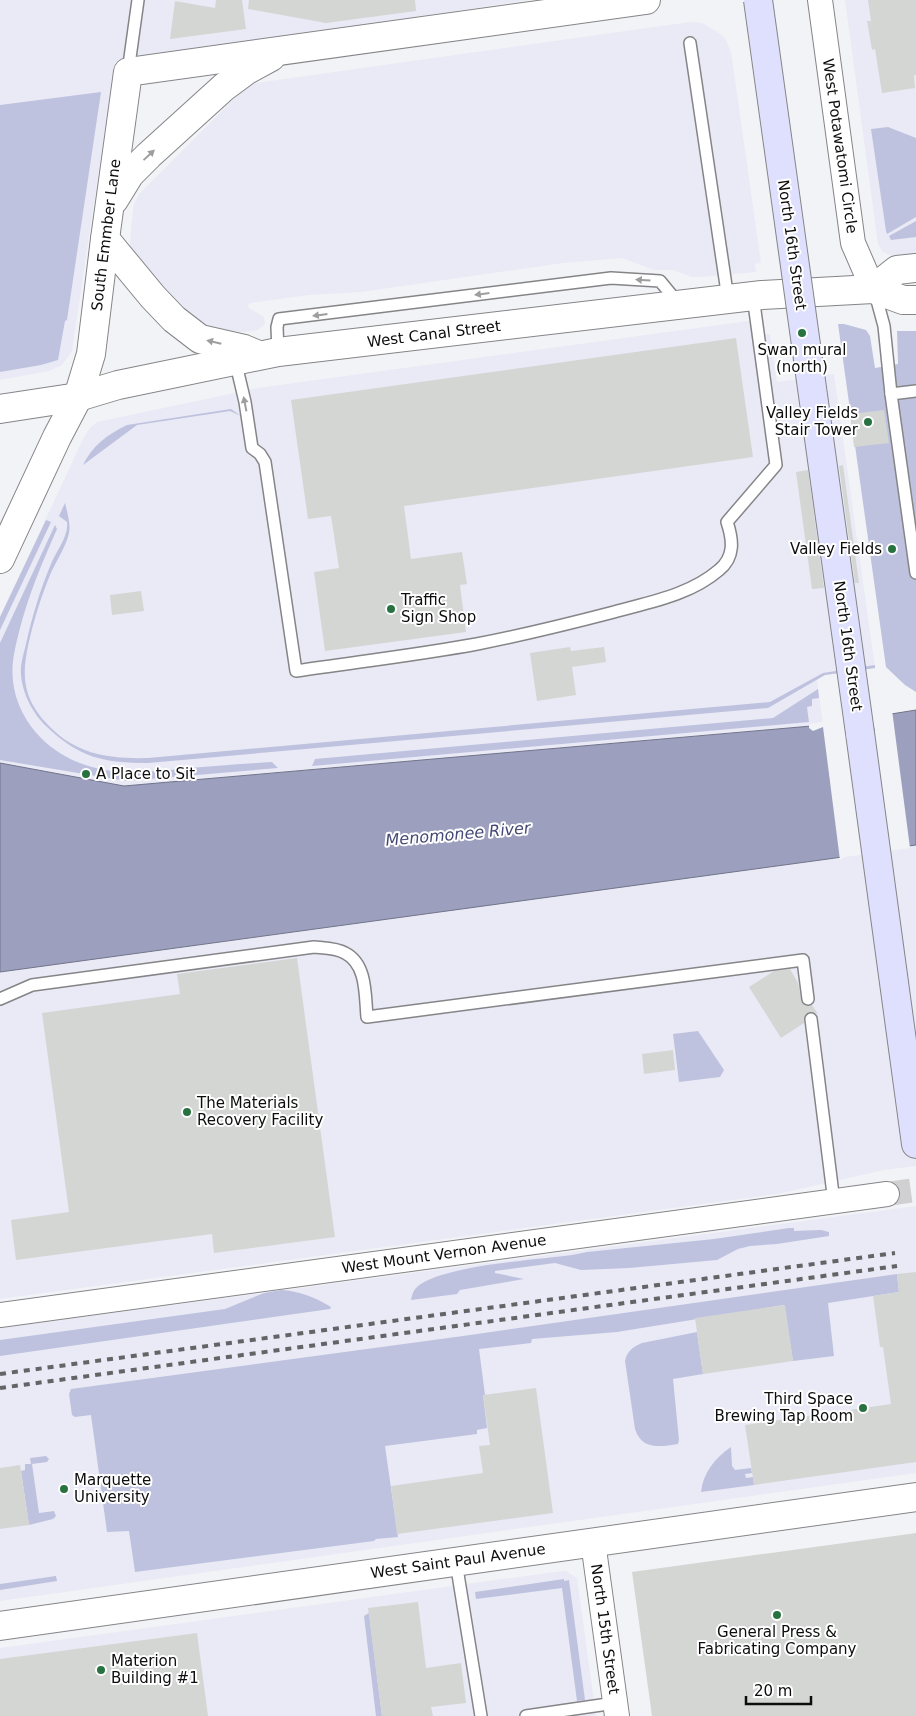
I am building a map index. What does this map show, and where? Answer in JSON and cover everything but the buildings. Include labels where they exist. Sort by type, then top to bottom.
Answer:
[{"type":"main road","name":"North 16th Street","points":[[758,0],[916,1144]]},
{"type":"street","points":[[128,72],[646,0]]},
{"type":"street","name":"West Potawatomi Circle","points":[[820,0],[853,243],[873,288]]},
{"type":"street","points":[[110,207],[130,174],[224,87],[247,70],[282,51]]},
{"type":"street","name":"South Emmber Lane","points":[[3,553],[56,437],[78,397],[91,354],[128,72]]},
{"type":"street","points":[[105,239],[140,283],[174,318],[200,338],[244,349],[258,356]]},
{"type":"street","points":[[873,288],[897,270],[916,268]]},
{"type":"street","name":"West Canal Street","points":[[0,409],[78,397],[118,385],[258,356],[680,305],[740,298],[873,288],[903,300],[916,300]]},
{"type":"street","points":[[0,516],[3,553]]},
{"type":"street","name":"West Mount Vernon Avenue","points":[[0,1315],[887,1194]]},
{"type":"street","name":"West Saint Paul Avenue","points":[[0,1626],[916,1497]]},
{"type":"street","name":"North 15th Street","points":[[593,1542],[616,1710]]},
{"type":"lane","points":[[128,72],[138,0]]},
{"type":"lane","points":[[258,356],[245,402],[252,448],[266,462],[296,671],[481,643],[569,624],[668,597],[698,585],[721,570],[732,552],[732,540],[727,522],[776,465],[740,298],[690,43]]},
{"type":"lane","points":[[873,288],[884,326],[885,351],[916,573]]},
{"type":"lane","points":[[891,394],[916,391]]},
{"type":"lane","points":[[0,999],[32,985],[314,947],[344,952],[356,961],[362,973],[368,1017],[803,960],[808,999]]},
{"type":"lane","points":[[811,1019],[834,1202]]},
{"type":"lane","points":[[456,1562],[481,1716]]},
{"type":"lane","points":[[526,1716],[616,1710]]},
{"type":"shaded area","points":[[0,0],[529,0],[115,62],[72,351],[62,365],[49,371],[0,380]]},
{"type":"shaded area","points":[[845,0],[916,0],[916,254],[890,255],[883,252],[878,244]]},
{"type":"shaded area","points":[[690,22],[702,23],[719,33],[725,38],[731,52],[761,263],[755,264],[756,272],[692,277],[673,270],[654,270],[622,258],[563,263],[361,292],[308,295],[251,303],[248,305],[249,308],[264,317],[265,324],[258,330],[245,332],[217,330],[204,325],[188,315],[132,256],[130,245],[131,228],[134,204],[139,194],[242,91],[256,83]]},
{"type":"shaded area","points":[[101,92],[67,320],[65,321],[58,360],[0,372],[0,105]]},
{"type":"shaded area","points":[[888,127],[916,138],[916,217],[887,234],[871,129]]},
{"type":"shaded area","points":[[916,221],[916,237],[891,240],[889,236]]},
{"type":"shaded area","points":[[763,319],[765,334],[770,334],[777,382],[834,374],[875,668],[825,675],[817,680],[823,725],[124,786],[0,763],[0,617],[84,437],[97,422],[258,388]]},
{"type":"shaded area","name":"Valley Fields","points":[[838,324],[866,330],[870,336],[875,368],[898,364],[897,331],[916,331],[916,692],[905,685],[886,667]]},
{"type":"shaded area","points":[[231,409],[241,416],[230,411],[137,425],[83,465],[101,441],[127,425]]},
{"type":"shaded area","points":[[65,503],[69,522],[68,538],[50,575],[36,615],[26,657],[25,681],[32,704],[50,727],[72,744],[108,756],[148,758],[770,702],[823,673],[875,665],[875,668],[825,675],[768,708],[148,763],[105,760],[93,757],[71,746],[47,727],[29,703],[22,681],[22,662],[31,624],[43,584],[66,533],[67,522],[59,516]]},
{"type":"shaded area","points":[[46,520],[51,522],[0,630],[0,617]]},
{"type":"shaded area","points":[[55,525],[57,529],[27,606],[13,662],[13,681],[16,697],[26,719],[36,732],[62,755],[87,766],[105,770],[143,772],[272,762],[278,768],[126,781],[0,760],[0,643]]},
{"type":"shaded area","points":[[818,689],[819,698],[812,699],[812,706],[807,707],[809,722],[312,766],[315,759],[773,718]]},
{"type":"shaded area","points":[[916,845],[916,1166],[884,1170],[777,1194],[0,1299],[0,972],[828,859]]},
{"type":"shaded area","points":[[698,1031],[724,1070],[720,1077],[679,1082],[673,1034]]},
{"type":"shaded area","points":[[916,1206],[916,1473],[0,1601],[0,1328]]},
{"type":"shaded area","points":[[794,1228],[794,1231],[821,1230],[829,1232],[829,1236],[750,1246],[738,1249],[717,1260],[629,1268],[581,1270],[555,1263],[495,1271],[495,1273],[524,1279],[460,1290],[457,1294],[411,1300],[417,1287],[429,1280],[447,1273],[468,1269],[587,1252],[714,1239]]},
{"type":"shaded area","points":[[897,1274],[899,1292],[828,1303],[834,1356],[793,1361],[784,1305],[617,1332],[532,1339],[531,1343],[479,1349],[487,1428],[477,1430],[477,1434],[385,1446],[398,1537],[135,1572],[129,1531],[107,1532],[91,1415],[75,1417],[72,1415],[69,1394],[71,1389],[463,1336]]},
{"type":"shaded area","points":[[281,1290],[307,1295],[331,1307],[330,1309],[0,1356],[0,1340],[225,1309],[264,1293]]},
{"type":"shaded area","points":[[697,1332],[703,1374],[673,1379],[678,1444],[652,1446],[647,1444],[638,1436],[635,1429],[625,1361],[627,1355],[633,1348],[642,1343]]},
{"type":"shaded area","points":[[731,1447],[732,1466],[735,1470],[751,1468],[752,1473],[745,1474],[746,1478],[753,1477],[754,1485],[701,1492],[704,1479],[711,1466]]},
{"type":"shaded area","points":[[46,1456],[49,1459],[47,1462],[32,1464],[39,1513],[54,1511],[56,1516],[53,1519],[29,1525],[21,1471],[25,1470],[25,1464],[31,1464],[30,1458]]},
{"type":"shaded area","points":[[566,1571],[577,1578],[596,1716],[0,1716],[0,1648]]},
{"type":"shaded area","points":[[56,1576],[57,1581],[0,1590],[0,1584]]},
{"type":"shaded area","points":[[564,1579],[564,1581],[569,1580],[585,1700],[577,1701],[562,1588],[476,1599],[475,1592]]},
{"type":"shaded area","points":[[369,1613],[382,1716],[376,1716],[364,1616]]},
{"type":"water","name":"Menomonee River","points":[[916,710],[916,845],[842,855],[842,857],[828,859],[0,972],[0,763],[124,786],[823,725]]},
{"type":"pier","points":[[892,710],[910,848],[845,857],[840,860],[823,727],[813,731],[809,728],[809,724]]},
{"type":"tunnel","points":[[887,1194],[916,1190]]},
{"type":"railway","points":[[0,1374],[895,1253]]},
{"type":"railway","points":[[0,1388],[897,1266]]},
{"type":"place","name":"Swan mural (north)","points":[[802,333]]},
{"type":"place","name":"Valley Fields Stair Tower","points":[[868,422]]},
{"type":"place","name":"Valley Fields","points":[[892,549]]},
{"type":"place","name":"Traffic Sign Shop","points":[[391,609]]},
{"type":"place","name":"A Place to Sit","points":[[86,774]]},
{"type":"place","name":"The Materials Recovery Facility","points":[[187,1112]]},
{"type":"place","name":"Third Space Brewing Tap Room","points":[[863,1408]]},
{"type":"place","name":"Marquette University","points":[[64,1489]]},
{"type":"place","name":"General Press & Fabricating Company","points":[[777,1615]]},
{"type":"place","name":"Materion Building #1","points":[[101,1670]]}]
